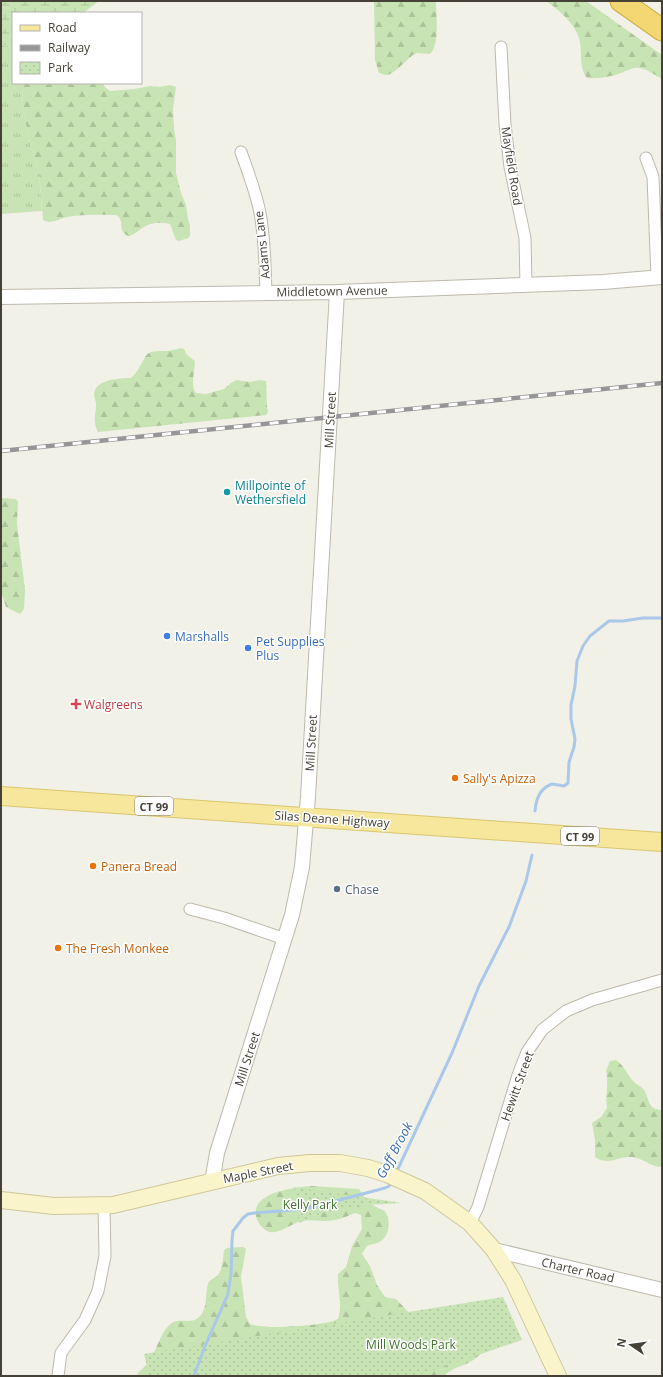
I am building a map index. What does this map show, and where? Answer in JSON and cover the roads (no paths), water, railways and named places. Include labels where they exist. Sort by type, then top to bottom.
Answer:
[{"type":"highway","points":[[621,1],[662,30]]},
{"type":"main road","name":"Silas Deane Highway","points":[[1,796],[662,842]]},
{"type":"main road","name":"Maple Street","points":[[1,1200],[54,1206],[104,1206],[124,1204],[278,1166],[310,1163],[340,1163],[368,1168],[393,1176],[425,1191],[470,1223],[494,1250],[513,1280],[558,1376]]},
{"type":"street","name":"Mayfield Road","points":[[501,47],[507,145],[510,167],[525,238],[526,285]]},
{"type":"street","name":"Adams Lane","points":[[240,152],[254,191],[264,234],[266,293]]},
{"type":"street","points":[[646,158],[653,177],[660,277]]},
{"type":"street","name":"Middletown Avenue","points":[[1,297],[337,292],[603,282],[660,277]]},
{"type":"street","name":"Mill Street","points":[[212,1182],[217,1153],[285,939],[298,890],[302,867],[307,817],[337,292]]},
{"type":"street","points":[[190,909],[224,918],[285,939]]},
{"type":"street","name":"Hewitt Street","points":[[470,1223],[478,1207],[518,1075],[527,1052],[542,1030],[566,1011],[592,1000],[662,980]]},
{"type":"street","points":[[58,1376],[61,1353],[85,1320],[98,1291],[105,1256],[104,1206]]},
{"type":"street","name":"Charter Road","points":[[494,1250],[662,1290]]},
{"type":"waterway","name":"Goff Brook","points":[[535,811],[539,794],[544,788],[552,784],[564,786],[568,783],[569,762],[575,739],[571,719],[571,705],[575,686],[577,661],[583,646],[590,636],[609,621],[662,618]]},
{"type":"waterway","name":"Goff Brook","points":[[396,1173],[452,1053],[479,986],[509,927],[526,881],[532,855]]},
{"type":"waterway","name":"Goff Brook","points":[[194,1376],[205,1346],[228,1294],[231,1274],[233,1231],[243,1218],[248,1214],[254,1213],[313,1207],[385,1188],[392,1182]]},
{"type":"railway","points":[[1,451],[662,383]]},
{"type":"place","name":"Millpointe of Wethersfield","points":[[227,492]]},
{"type":"place","name":"Marshalls","points":[[167,636]]},
{"type":"place","name":"Pet Supplies Plus","points":[[248,648]]},
{"type":"place","name":"Walgreens","points":[[76,704]]},
{"type":"place","name":"Sally's Apizza","points":[[455,778]]},
{"type":"place","name":"Panera Bread","points":[[93,866]]},
{"type":"place","name":"Chase","points":[[337,889]]},
{"type":"place","name":"The Fresh Monkee","points":[[58,948]]},
{"type":"park label","name":"Kelly Park","points":[[310,1204]]},
{"type":"park label","name":"Mill Woods Park","points":[[411,1344]]}]
